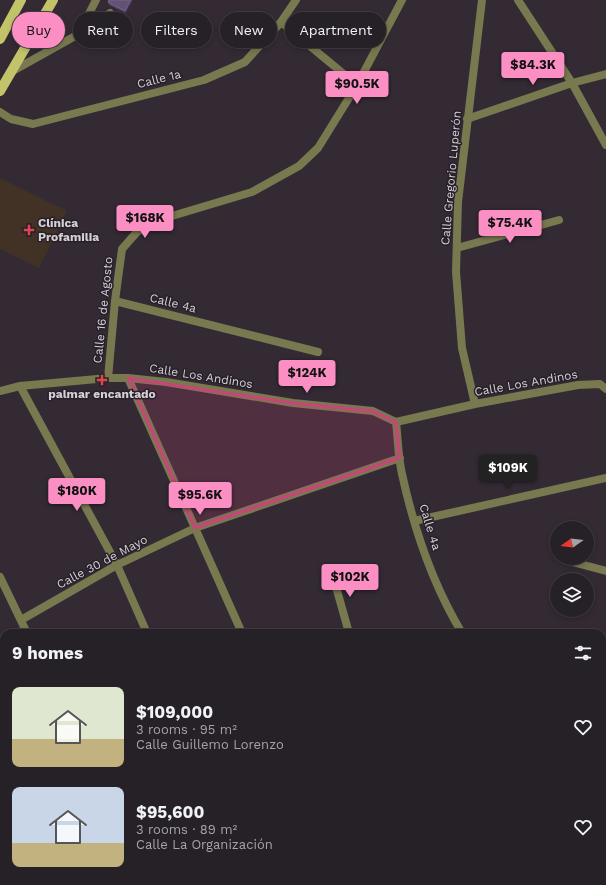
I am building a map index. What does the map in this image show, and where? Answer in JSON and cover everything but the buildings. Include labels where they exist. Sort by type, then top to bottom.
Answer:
[{"type":"main road","points":[[0,39],[21,0]]},
{"type":"main road","points":[[0,91],[53,0]]},
{"type":"street","points":[[89,12],[96,0]]},
{"type":"street","name":"Calle 1a","points":[[0,112],[11,119],[34,124],[204,80],[244,62],[281,22],[296,0]]},
{"type":"street","name":"Calle 16 de Agosto","points":[[108,378],[115,301],[122,248],[137,232],[162,219],[252,192],[277,180],[299,166],[318,148],[357,85],[402,0]]},
{"type":"street","name":"Calle Gregorio Luperón","points":[[475,404],[462,348],[456,272],[458,202],[482,0]]},
{"type":"street","points":[[518,0],[572,83],[606,145]]},
{"type":"street","points":[[281,22],[357,85]]},
{"type":"street","points":[[11,72],[73,37]]},
{"type":"street","points":[[467,119],[572,83],[606,74]]},
{"type":"street","points":[[457,248],[559,220]]},
{"type":"street","name":"Calle 4a","points":[[115,301],[318,352]]},
{"type":"street","name":"Calle Los Andinos","points":[[0,392],[20,386],[108,378],[128,378],[166,382],[293,403],[373,411],[396,422],[475,404],[578,385],[600,384],[606,388]]},
{"type":"street","points":[[128,378],[240,629]]},
{"type":"street","points":[[20,386],[117,565],[145,629]]},
{"type":"street","name":"Calle 4a","points":[[396,422],[402,472],[414,520],[429,566],[460,629]]},
{"type":"street","name":"Calle 30 de Mayo","points":[[22,620],[117,565],[195,528],[400,458]]},
{"type":"street","points":[[414,520],[606,478]]},
{"type":"street","points":[[583,565],[606,571]]},
{"type":"street","points":[[331,569],[348,629]]},
{"type":"street","points":[[0,577],[25,629]]},
{"type":"highlighted area","points":[[128,378],[293,403],[373,411],[396,422],[400,458],[195,528]]},
{"type":"shaded area","name":"Clínica Profamilia","points":[[0,178],[67,211],[39,268],[0,249]]},
{"type":"place","name":"Clínica Profamilia","points":[[29,230]]},
{"type":"place","name":"palmar encantado","points":[[102,380]]}]
